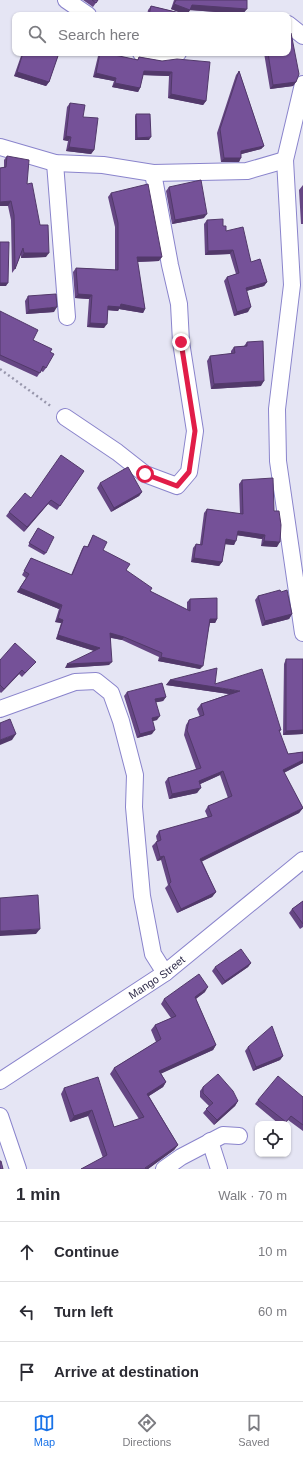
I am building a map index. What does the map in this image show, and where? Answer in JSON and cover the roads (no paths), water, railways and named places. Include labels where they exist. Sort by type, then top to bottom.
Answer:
[{"type":"street","points":[[66,0],[84,12]]},
{"type":"street","points":[[291,26],[303,36]]},
{"type":"street","points":[[303,84],[285,160],[292,285],[277,409],[278,461],[303,633]]},
{"type":"street","points":[[0,147],[55,163],[103,165],[153,173],[247,171],[285,160]]},
{"type":"street","points":[[55,163],[67,316]]},
{"type":"street","points":[[65,417],[117,452],[145,474],[177,486],[189,472],[195,431],[181,342],[179,304],[170,265],[153,173]]},
{"type":"street","points":[[0,709],[75,682],[96,681],[111,694],[121,721],[135,775],[134,807],[142,896],[153,954],[164,973]]},
{"type":"street","name":"Mango Street","points":[[0,1080],[164,973],[303,860]]},
{"type":"street","points":[[0,1116],[18,1169]]},
{"type":"street","points":[[164,1169],[181,1157],[223,1135],[239,1136]]},
{"type":"street","points":[[210,1142],[219,1169]]}]
